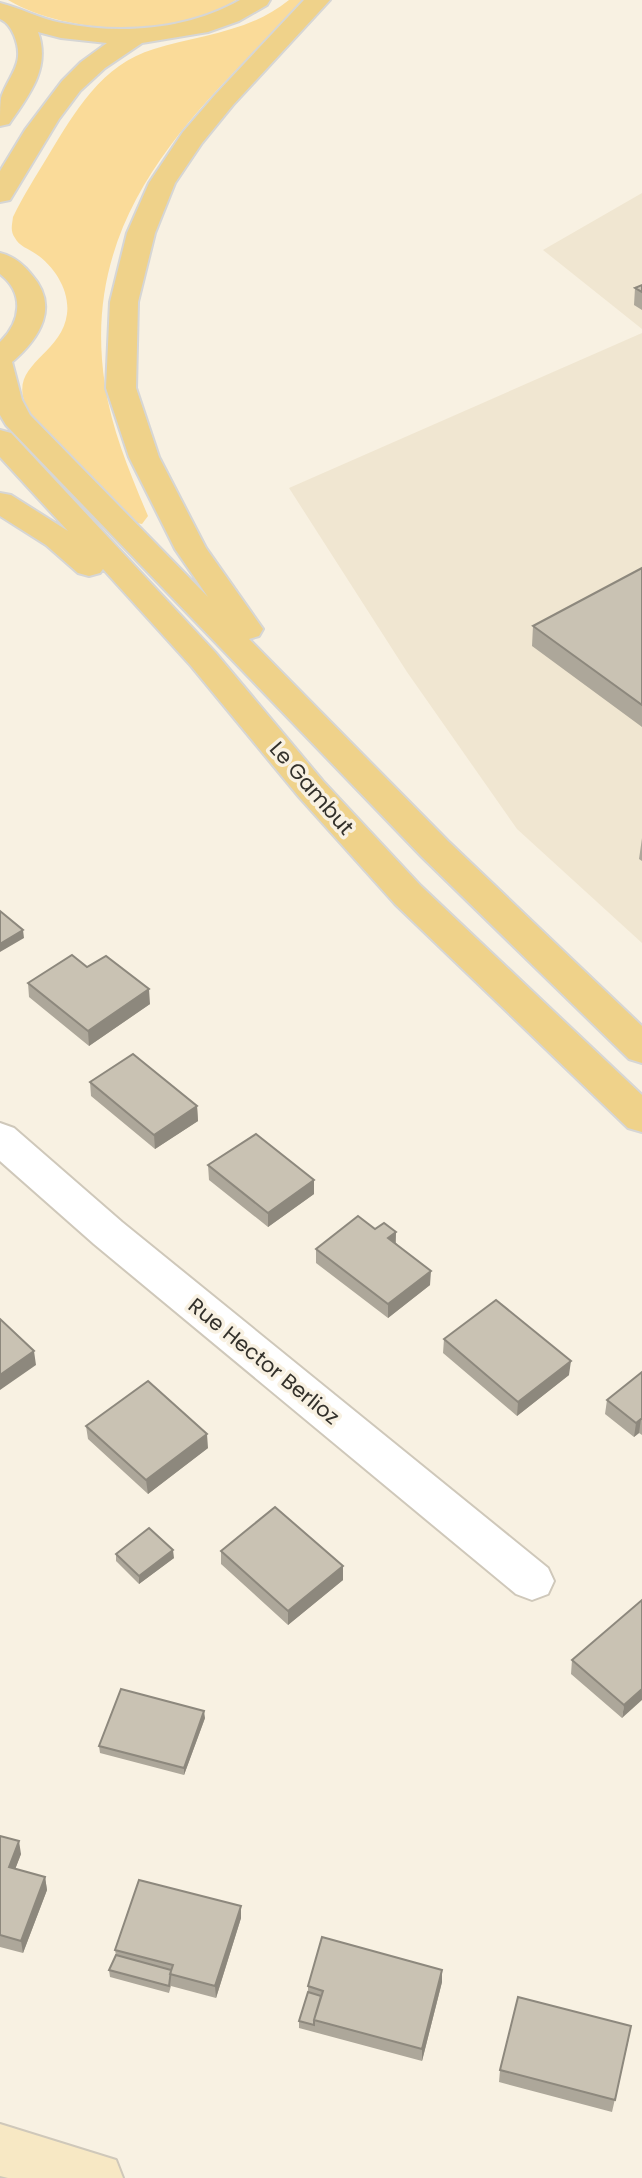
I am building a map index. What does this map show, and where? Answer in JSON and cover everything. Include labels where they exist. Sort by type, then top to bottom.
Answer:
[{"type":"main road","points":[[8,14],[59,32],[137,35],[177,31],[212,22],[258,0]]},
{"type":"main road","points":[[313,722],[191,549],[144,457],[121,387],[124,302],[141,233],[162,183],[192,138],[318,0]]},
{"type":"main road","points":[[0,118],[22,83],[33,53],[29,34],[8,14]]},
{"type":"main road","points":[[0,194],[50,115],[74,83],[107,54],[137,35]]},
{"type":"main road","points":[[0,261],[23,280],[33,302],[29,325],[12,348],[0,357]]},
{"type":"main road","points":[[0,366],[7,400],[17,419],[313,722]]},
{"type":"main road","name":"Le Gambut","points":[[0,439],[203,659],[311,789],[408,895],[642,1118]]},
{"type":"main road","points":[[0,502],[57,538],[86,562],[311,789]]},
{"type":"main road","name":"Le Gambut","points":[[313,722],[435,849],[642,1049]]},
{"type":"main road","points":[[0,2150],[97,2178]]},
{"type":"street","name":"Rue Hector Berlioz","points":[[0,1138],[108,1233],[532,1581]]},
{"type":"shaded area","points":[[8,0],[236,0],[183,21],[122,28],[61,21]]},
{"type":"shaded area","points":[[289,0],[308,0],[225,82],[187,124],[154,168],[128,216],[110,267],[101,324],[105,385],[117,435],[148,516],[142,524],[131,522],[31,415],[23,398],[23,384],[27,373],[62,329],[67,305],[64,288],[55,273],[43,259],[15,238],[12,230],[13,217],[79,107],[104,78],[119,66],[154,49],[241,26],[274,11]]},
{"type":"shaded area","points":[[642,193],[642,329],[543,250]]},
{"type":"shaded area","points":[[642,333],[642,943],[517,829],[407,672],[289,488]]},
{"type":"building","points":[[642,568],[642,705],[533,626]]},
{"type":"building","points":[[0,911],[23,930],[0,944]]},
{"type":"building","points":[[72,955],[87,967],[106,956],[149,989],[88,1031],[28,983]]},
{"type":"building","points":[[133,1054],[197,1106],[154,1135],[90,1082]]},
{"type":"building","points":[[256,1134],[314,1180],[268,1213],[208,1165]]},
{"type":"building","points":[[358,1216],[375,1229],[384,1223],[396,1232],[388,1238],[431,1271],[388,1304],[316,1249]]},
{"type":"building","points":[[496,1300],[571,1361],[518,1402],[444,1339]]},
{"type":"building","points":[[0,1319],[34,1351],[0,1375]]},
{"type":"building","points":[[642,1372],[642,1419],[636,1423],[607,1400]]},
{"type":"building","points":[[148,1381],[207,1434],[146,1480],[86,1426]]},
{"type":"building","points":[[275,1507],[343,1566],[288,1611],[221,1551]]},
{"type":"building","points":[[149,1528],[173,1550],[139,1576],[116,1554]]},
{"type":"building","points":[[642,1600],[642,1689],[624,1705],[572,1660]]},
{"type":"building","points":[[121,1689],[204,1711],[184,1768],[99,1746]]},
{"type":"building","points":[[0,1836],[19,1841],[9,1867],[45,1877],[21,1941],[0,1935]]},
{"type":"building","points":[[139,1880],[241,1906],[215,1986],[170,1974],[173,1965],[115,1950]]},
{"type":"building","points":[[322,1937],[442,1970],[422,2049],[314,2020],[323,1991],[308,1986]]},
{"type":"building","points":[[116,1955],[171,1970],[169,1986],[109,1970]]},
{"type":"building","points":[[308,1992],[321,1996],[314,2025],[299,2021]]},
{"type":"building","points":[[518,1997],[631,2026],[615,2100],[500,2070]]}]
